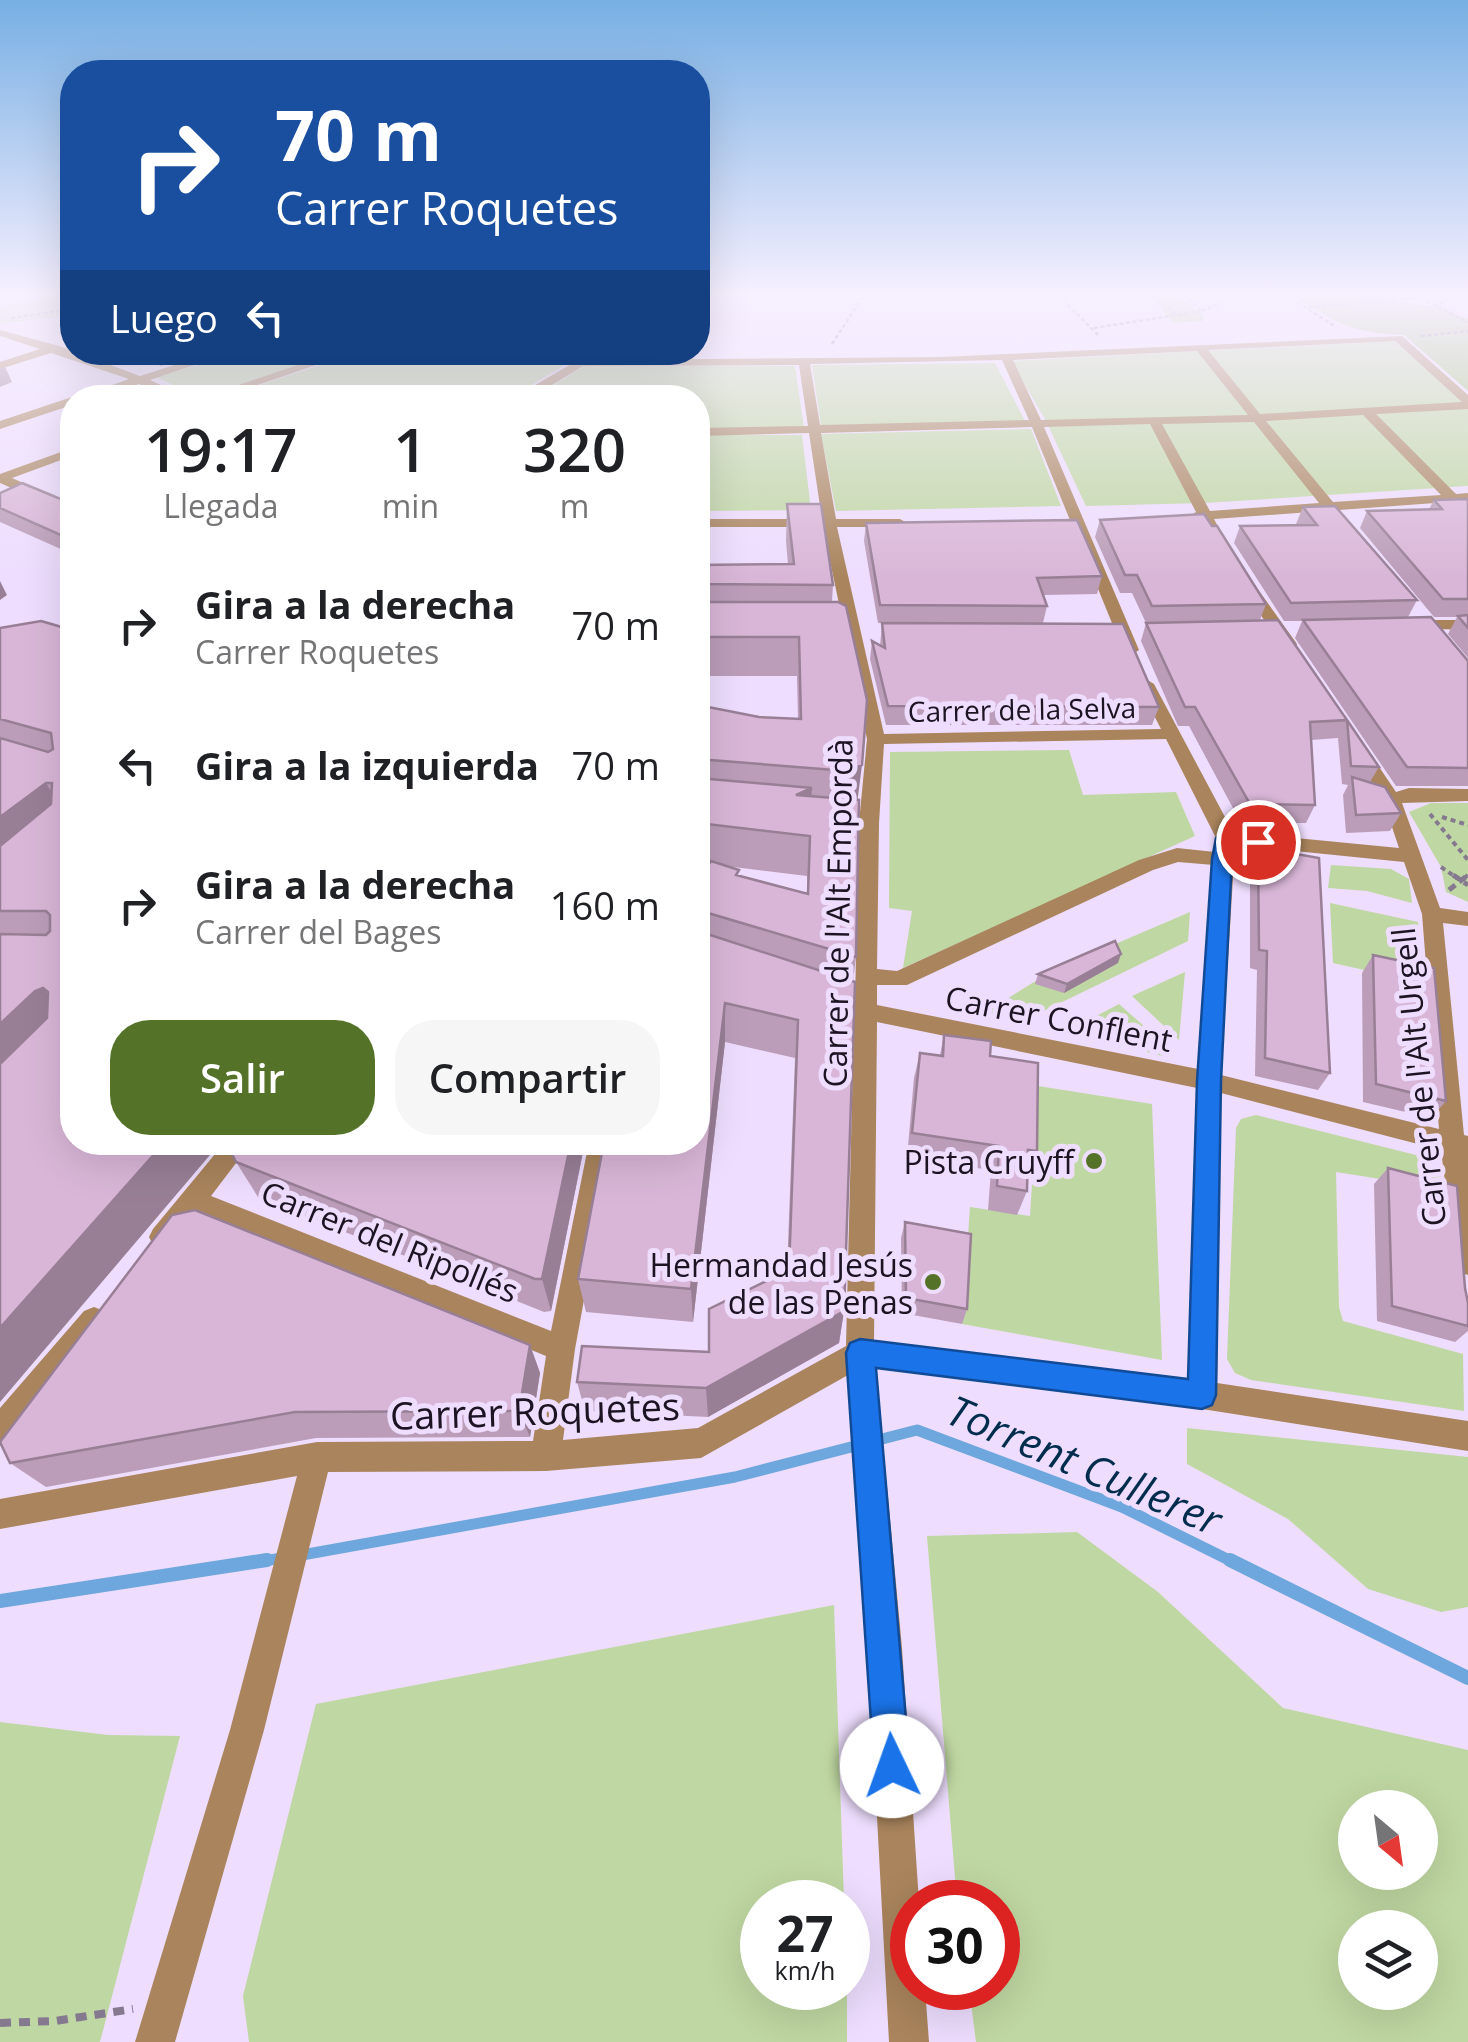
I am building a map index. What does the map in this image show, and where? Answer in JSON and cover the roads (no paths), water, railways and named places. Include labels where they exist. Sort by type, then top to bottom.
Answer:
[{"type":"street","name":"Carrer de l'Alt Empordà","points":[[808,387],[830,524],[876,739],[860,822],[868,1014],[860,1353],[885,1648],[909,2042]]},
{"type":"street","points":[[1021,387],[1123,634],[1224,848],[1209,1081],[1202,1395]]},
{"type":"street","points":[[1232,387],[1341,522]]},
{"type":"street","points":[[710,432],[1257,418],[1468,403]]},
{"type":"street","points":[[0,425],[60,405]]},
{"type":"street","points":[[1366,411],[1468,514]]},
{"type":"street","points":[[1154,421],[1198,516],[1298,658]]},
{"type":"street","points":[[0,478],[60,456]]},
{"type":"street","points":[[0,478],[60,505]]},
{"type":"street","points":[[1198,516],[1468,497]]},
{"type":"street","points":[[1059,522],[1096,520]]},
{"type":"street","points":[[710,524],[911,523]]},
{"type":"street","points":[[1415,610],[1432,631]]},
{"type":"street","points":[[1390,626],[1432,631],[1468,625]]},
{"type":"street","points":[[1104,633],[1142,633]]},
{"type":"street","name":"Carrer de la Selva","points":[[876,739],[1169,734]]},
{"type":"street","name":"Carrer de l'Alt Urgell","points":[[1350,737],[1392,800],[1432,914],[1460,1144],[1468,1263]]},
{"type":"street","points":[[1392,800],[1409,794],[1468,796]]},
{"type":"street","points":[[867,976],[899,979],[1146,864],[1177,855],[1224,848],[1413,856]]},
{"type":"street","points":[[1432,914],[1468,919]]},
{"type":"street","name":"Carrer Conflent","points":[[830,1002],[868,1014],[1209,1081],[1460,1144]]},
{"type":"street","points":[[146,1257],[229,1155]]},
{"type":"street","points":[[546,1456],[561,1349],[598,1155]]},
{"type":"street","name":"Carrer del Ripollés","points":[[193,1200],[561,1349]]},
{"type":"street","points":[[0,1432],[110,1300]]},
{"type":"street","points":[[860,1353],[1202,1395],[1468,1436]]},
{"type":"street","name":"Carrer Roquetes","points":[[0,1514],[316,1457],[546,1456],[701,1443],[860,1353]]},
{"type":"street","points":[[155,2042],[247,1730],[316,1457]]},
{"type":"waterway","name":"Torrent Cullerer","points":[[302,1555],[735,1477],[917,1430],[1122,1507],[1235,1563]]},
{"type":"waterway","name":"Torrent Cullerer","points":[[251,1563],[282,1558]]},
{"type":"waterway","name":"Torrent Cullerer","points":[[0,1601],[267,1560]]},
{"type":"waterway","name":"Torrent Cullerer","points":[[1230,1560],[1468,1678]]},
{"type":"place","name":"Pista Cruyff","points":[[1094,1161]]},
{"type":"place","name":"Hermandad Jesús de las Penas","points":[[933,1282]]}]
